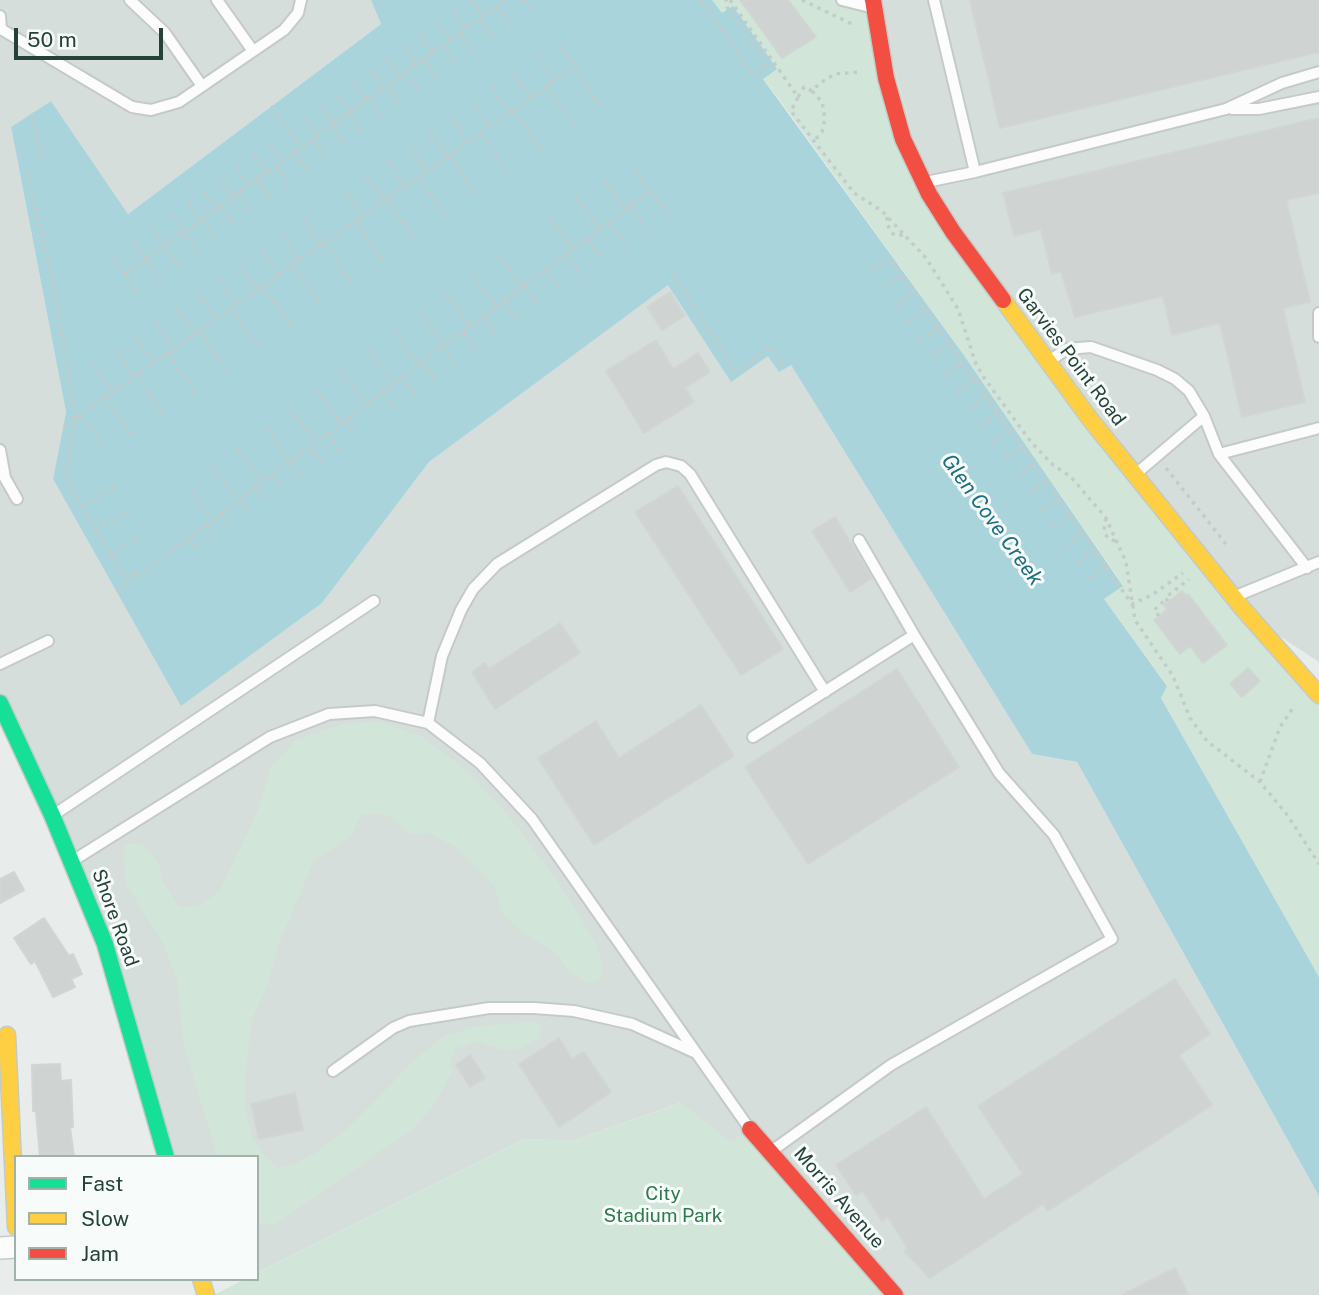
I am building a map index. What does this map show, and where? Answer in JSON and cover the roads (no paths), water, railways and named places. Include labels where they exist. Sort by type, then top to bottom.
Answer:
[{"type":"street","name":"Garvies Point Road","points":[[873,4],[886,78],[903,139],[923,182],[953,232],[1046,362],[1234,598],[1319,695]]},
{"type":"street","name":"Shore Road","points":[[0,703],[52,815],[105,944],[165,1155]]},
{"type":"street","points":[[7,1035],[14,1184]]},
{"type":"street","name":"Morris Avenue","points":[[750,1129],[895,1295]]},
{"type":"lane","points":[[130,0],[165,33],[202,86]]},
{"type":"lane","points":[[217,0],[253,51]]},
{"type":"lane","points":[[0,16],[1,33],[132,107],[151,110],[179,102],[284,30],[298,13],[301,0]]},
{"type":"lane","points":[[842,0],[873,4]]},
{"type":"lane","points":[[934,0],[975,172]]},
{"type":"lane","points":[[923,182],[975,172],[1226,109],[1282,83],[1319,72]]},
{"type":"lane","points":[[1226,109],[1259,109],[1319,97]]},
{"type":"lane","points":[[1319,313],[1319,337]]},
{"type":"lane","points":[[1046,362],[1067,349],[1091,347],[1175,379],[1189,391],[1204,416],[1219,454],[1307,568]]},
{"type":"lane","points":[[1135,474],[1204,416]]},
{"type":"lane","points":[[1219,454],[1319,428]]},
{"type":"lane","points":[[0,450],[5,478],[17,499]]},
{"type":"lane","points":[[428,723],[442,656],[472,589],[497,564],[656,465],[666,462],[681,466],[690,474],[825,692]]},
{"type":"lane","points":[[771,1151],[891,1065],[1112,939],[1054,835],[999,773],[859,540]]},
{"type":"lane","points":[[1234,598],[1264,583],[1319,562]]},
{"type":"lane","points":[[52,815],[374,601]]},
{"type":"lane","points":[[753,737],[914,635]]},
{"type":"lane","points":[[0,664],[48,641]]},
{"type":"lane","points":[[72,861],[270,737],[329,713],[375,711],[428,723],[480,763],[532,819],[750,1129]]},
{"type":"lane","points":[[332,1071],[393,1028],[409,1021],[489,1008],[534,1007],[574,1011],[632,1024],[697,1053]]},
{"type":"water","name":"Glen Cove Creek","points":[[371,0],[712,0],[722,13],[733,6],[777,69],[763,79],[963,354],[1123,586],[1104,599],[1167,686],[1161,698],[1319,977],[1319,1196],[1077,762],[1032,754],[791,365],[779,372],[768,356],[731,382],[668,285],[429,462],[322,603],[181,706],[53,479],[66,412],[11,127],[51,101],[128,214],[381,24]]},
{"type":"park label","name":"City Stadium Park","points":[[663,1205]]}]
